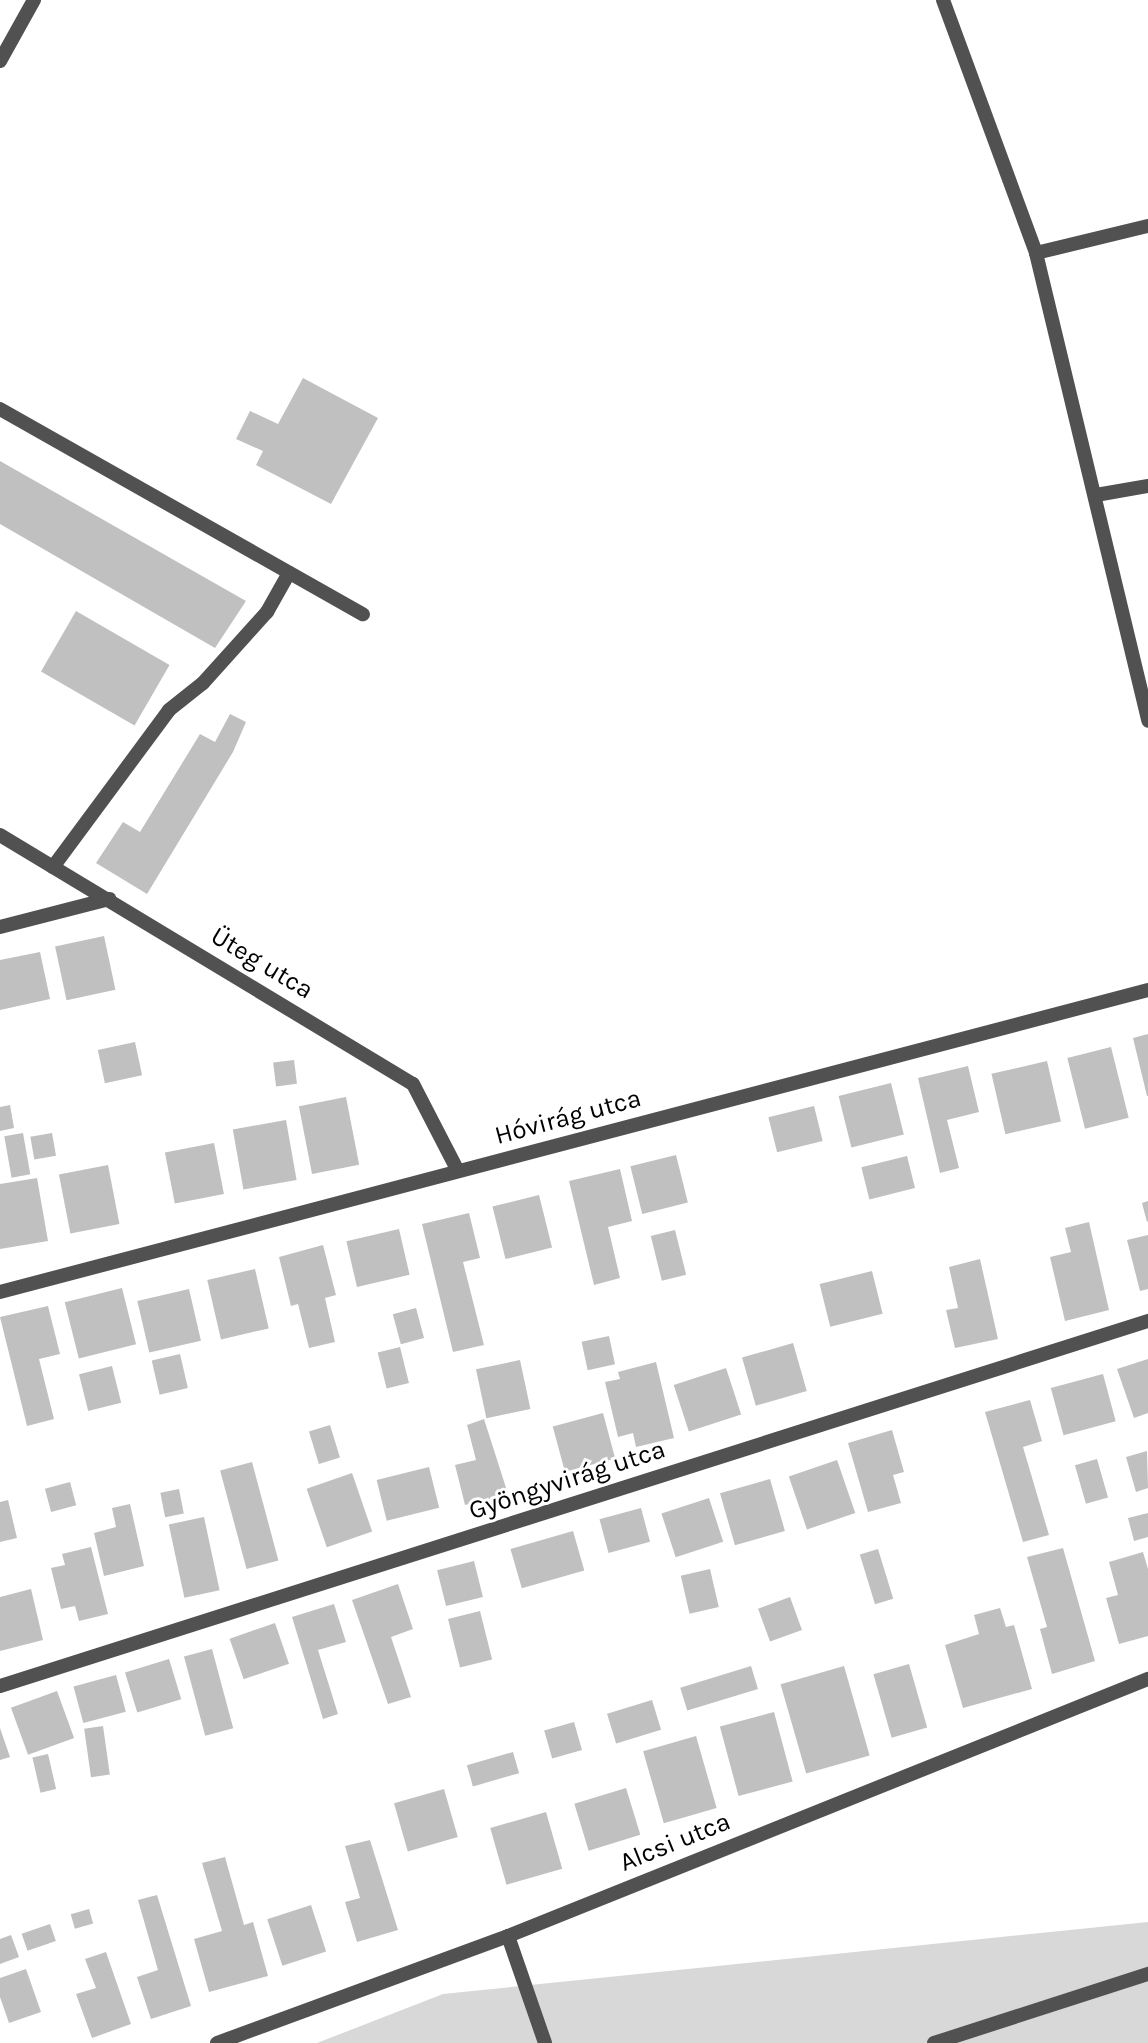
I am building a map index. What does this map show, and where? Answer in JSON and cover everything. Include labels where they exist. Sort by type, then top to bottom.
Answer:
[{"type":"street","points":[[0,61],[34,0]]},
{"type":"street","points":[[943,0],[1036,253],[1148,721]]},
{"type":"street","points":[[1036,253],[1148,226]]},
{"type":"street","points":[[0,409],[363,614]]},
{"type":"street","points":[[1096,495],[1148,486]]},
{"type":"street","points":[[53,867],[169,710],[203,683],[267,612],[289,573]]},
{"type":"street","name":"Üteg utca","points":[[0,835],[413,1084],[458,1171]]},
{"type":"street","points":[[0,927],[108,899]]},
{"type":"street","name":"Hóvirág utca","points":[[0,1292],[1148,990]]},
{"type":"street","name":"Gyöngyvirág utca","points":[[0,1686],[1148,1321]]},
{"type":"street","name":"Alcsi utca","points":[[217,2043],[508,1936],[1148,1679]]},
{"type":"street","points":[[508,1936],[545,2043]]},
{"type":"street","points":[[934,2043],[1148,1974]]},
{"type":"shaded area","points":[[1148,1922],[1148,2043],[317,2043],[443,1994]]},
{"type":"building","points":[[303,378],[378,418],[331,504],[256,465],[263,451],[236,439],[250,411],[278,424]]},
{"type":"building","points":[[0,461],[246,601],[215,648],[0,524]]},
{"type":"building","points":[[76,611],[170,665],[135,726],[41,672]]},
{"type":"building","points":[[230,714],[246,722],[233,752],[147,894],[96,863],[123,822],[140,832],[200,734],[215,742]]},
{"type":"building","points":[[104,936],[115,990],[67,1000],[55,946]]},
{"type":"building","points":[[40,952],[50,999],[0,1010],[0,960]]},
{"type":"building","points":[[1148,1034],[1148,1096],[1147,1096],[1133,1038]]},
{"type":"building","points":[[135,1042],[142,1075],[105,1083],[98,1050]]},
{"type":"building","points":[[1111,1047],[1129,1118],[1085,1129],[1067,1058]]},
{"type":"building","points":[[294,1060],[297,1084],[276,1086],[273,1063]]},
{"type":"building","points":[[1047,1061],[1061,1121],[1005,1134],[991,1074]]},
{"type":"building","points":[[968,1066],[979,1112],[947,1120],[959,1168],[940,1173],[918,1078]]},
{"type":"building","points":[[891,1083],[904,1134],[851,1147],[839,1096]]},
{"type":"building","points":[[346,1097],[359,1165],[312,1174],[299,1106]]},
{"type":"building","points":[[10,1105],[14,1128],[0,1131],[0,1107]]},
{"type":"building","points":[[814,1106],[823,1141],[777,1152],[768,1117]]},
{"type":"building","points":[[286,1120],[297,1180],[243,1189],[233,1129]]},
{"type":"building","points":[[23,1133],[30,1174],[12,1178],[4,1136]]},
{"type":"building","points":[[52,1133],[56,1156],[34,1159],[30,1137]]},
{"type":"building","points":[[214,1143],[224,1194],[175,1204],[165,1153]]},
{"type":"building","points":[[676,1155],[688,1203],[642,1214],[630,1166]]},
{"type":"building","points":[[907,1156],[915,1188],[869,1199],[861,1167]]},
{"type":"building","points":[[108,1165],[119,1224],[70,1233],[59,1175]]},
{"type":"building","points":[[620,1169],[632,1221],[608,1227],[620,1278],[594,1285],[569,1181]]},
{"type":"building","points":[[37,1178],[48,1241],[0,1249],[0,1184]]},
{"type":"building","points":[[539,1195],[552,1247],[505,1259],[492,1207]]},
{"type":"building","points":[[1148,1201],[1148,1221],[1147,1222],[1142,1203]]},
{"type":"building","points":[[469,1213],[480,1258],[463,1262],[484,1345],[453,1352],[422,1224]]},
{"type":"building","points":[[1089,1222],[1109,1310],[1065,1321],[1050,1257],[1071,1252],[1065,1228]]},
{"type":"building","points":[[399,1229],[410,1275],[357,1287],[346,1241]]},
{"type":"building","points":[[675,1230],[686,1275],[662,1281],[651,1236]]},
{"type":"building","points":[[1148,1235],[1148,1289],[1140,1291],[1127,1240]]},
{"type":"building","points":[[323,1245],[336,1295],[325,1298],[335,1342],[309,1348],[298,1304],[291,1306],[279,1257]]},
{"type":"building","points":[[980,1259],[998,1339],[955,1348],[946,1310],[958,1308],[949,1267]]},
{"type":"building","points":[[255,1269],[269,1328],[221,1339],[207,1280]]},
{"type":"building","points":[[872,1271],[883,1314],[830,1327],[820,1284]]},
{"type":"building","points":[[122,1288],[136,1344],[79,1359],[65,1302]]},
{"type":"building","points":[[189,1289],[201,1341],[149,1353],[137,1301]]},
{"type":"building","points":[[48,1306],[60,1354],[39,1359],[54,1419],[27,1426],[0,1317]]},
{"type":"building","points":[[416,1308],[424,1338],[401,1344],[393,1314]]},
{"type":"building","points":[[609,1336],[615,1364],[588,1370],[582,1342]]},
{"type":"building","points":[[793,1343],[807,1391],[756,1406],[742,1358]]},
{"type":"building","points":[[400,1347],[409,1383],[387,1388],[378,1353]]},
{"type":"building","points":[[180,1354],[188,1388],[160,1395],[152,1361]]},
{"type":"building","points":[[1148,1359],[1148,1413],[1134,1418],[1117,1369]]},
{"type":"building","points":[[520,1360],[530,1409],[486,1418],[476,1369]]},
{"type":"building","points":[[656,1362],[674,1438],[636,1447],[633,1433],[618,1437],[605,1382],[620,1379],[618,1372]]},
{"type":"building","points":[[112,1366],[121,1403],[88,1411],[79,1374]]},
{"type":"building","points":[[726,1368],[741,1415],[689,1432],[674,1385]]},
{"type":"building","points":[[1103,1374],[1116,1421],[1064,1435],[1051,1388]]},
{"type":"building","points":[[1030,1400],[1042,1441],[1023,1447],[1049,1535],[1023,1542],[985,1412]]},
{"type":"building","points":[[603,1413],[615,1458],[565,1472],[553,1426]]},
{"type":"building","points":[[484,1419],[508,1494],[465,1505],[455,1465],[476,1460],[467,1425]]},
{"type":"building","points":[[330,1425],[340,1458],[319,1464],[309,1431]]},
{"type":"building","points":[[892,1430],[904,1472],[893,1475],[901,1503],[868,1512],[848,1443]]},
{"type":"building","points":[[1147,1451],[1148,1488],[1136,1492],[1126,1457]]},
{"type":"building","points":[[1097,1459],[1108,1497],[1086,1504],[1075,1465]]},
{"type":"building","points":[[837,1460],[855,1513],[807,1530],[789,1477]]},
{"type":"building","points":[[252,1462],[278,1561],[247,1569],[220,1471]]},
{"type":"building","points":[[429,1467],[439,1508],[387,1521],[377,1480]]},
{"type":"building","points":[[352,1473],[372,1532],[327,1547],[307,1489]]},
{"type":"building","points":[[770,1479],[785,1531],[735,1545],[720,1493]]},
{"type":"building","points":[[70,1482],[76,1505],[51,1512],[45,1489]]},
{"type":"building","points":[[179,1489],[184,1514],[165,1517],[160,1493]]},
{"type":"building","points":[[709,1498],[723,1542],[676,1557],[661,1513]]},
{"type":"building","points":[[8,1500],[17,1538],[0,1542],[0,1502]]},
{"type":"building","points":[[130,1504],[144,1566],[104,1576],[94,1533],[116,1527],[112,1508]]},
{"type":"building","points":[[641,1508],[650,1542],[609,1553],[599,1519]]},
{"type":"building","points":[[1148,1513],[1148,1537],[1134,1541],[1128,1518]]},
{"type":"building","points":[[204,1517],[220,1590],[184,1598],[169,1524]]},
{"type":"building","points":[[573,1531],[584,1570],[522,1588],[511,1549]]},
{"type":"building","points":[[91,1547],[108,1614],[79,1621],[75,1606],[61,1609],[51,1568],[65,1565],[62,1554]]},
{"type":"building","points":[[1063,1548],[1095,1661],[1052,1674],[1040,1629],[1047,1627],[1027,1557]]},
{"type":"building","points":[[878,1549],[893,1599],[875,1604],[860,1555]]},
{"type":"building","points":[[1143,1552],[1148,1569],[1148,1636],[1119,1644],[1106,1598],[1118,1595],[1109,1562]]},
{"type":"building","points":[[474,1561],[483,1597],[446,1606],[437,1570]]},
{"type":"building","points":[[710,1569],[719,1607],[690,1614],[681,1576]]},
{"type":"building","points":[[398,1584],[413,1629],[391,1637],[411,1697],[388,1704],[352,1600]]},
{"type":"building","points":[[31,1589],[43,1640],[0,1651],[0,1597]]},
{"type":"building","points":[[790,1597],[802,1630],[770,1642],[758,1609]]},
{"type":"building","points":[[334,1604],[346,1642],[318,1650],[338,1714],[323,1719],[292,1617]]},
{"type":"building","points":[[1000,1608],[1006,1627],[1014,1625],[1032,1689],[963,1708],[945,1645],[979,1634],[974,1615]]},
{"type":"building","points":[[480,1611],[492,1660],[460,1667],[448,1619]]},
{"type":"building","points":[[275,1623],[289,1664],[244,1679],[230,1639]]},
{"type":"building","points":[[212,1649],[233,1728],[205,1736],[184,1657]]},
{"type":"building","points":[[169,1659],[181,1699],[137,1713],[125,1672]]},
{"type":"building","points":[[909,1664],[927,1727],[892,1738],[873,1674]]},
{"type":"building","points":[[751,1666],[758,1689],[687,1711],[680,1688]]},
{"type":"building","points":[[844,1666],[870,1755],[806,1774],[781,1684]]},
{"type":"building","points":[[116,1675],[126,1712],[83,1723],[73,1686]]},
{"type":"building","points":[[57,1691],[74,1738],[28,1755],[11,1708]]},
{"type":"building","points":[[652,1700],[661,1730],[616,1743],[607,1714]]},
{"type":"building","points":[[774,1712],[793,1782],[739,1796],[720,1726]]},
{"type":"building","points":[[574,1722],[582,1750],[552,1758],[544,1731]]},
{"type":"building","points":[[103,1726],[110,1775],[91,1777],[84,1729]]},
{"type":"building","points":[[0,1728],[10,1757],[0,1760]]},
{"type":"building","points":[[696,1736],[717,1808],[664,1823],[643,1751]]},
{"type":"building","points":[[513,1752],[519,1773],[473,1786],[467,1765]]},
{"type":"building","points":[[48,1754],[56,1789],[41,1793],[32,1758]]},
{"type":"building","points":[[626,1788],[640,1835],[589,1851],[574,1804]]},
{"type":"building","points":[[444,1789],[458,1837],[408,1851],[394,1803]]},
{"type":"building","points":[[546,1812],[562,1869],[507,1885],[490,1828]]},
{"type":"building","points":[[370,1840],[398,1930],[357,1942],[345,1902],[360,1898],[345,1846]]},
{"type":"building","points":[[225,1857],[244,1925],[253,1922],[268,1976],[209,1992],[194,1939],[222,1931],[202,1863]]},
{"type":"building","points":[[157,1895],[191,2006],[151,2019],[137,1977],[158,1970],[138,1900]]},
{"type":"building","points":[[311,1905],[326,1952],[282,1966],[267,1919]]},
{"type":"building","points":[[89,1909],[93,1923],[75,1929],[71,1914]]},
{"type":"building","points":[[50,1924],[56,1941],[27,1951],[22,1934]]},
{"type":"building","points":[[11,1935],[19,1957],[0,1964],[0,1939]]},
{"type":"building","points":[[106,1952],[131,2024],[92,2038],[76,1994],[96,1988],[85,1959]]},
{"type":"building","points":[[26,1969],[41,2012],[9,2023],[0,1997],[0,1978]]}]
